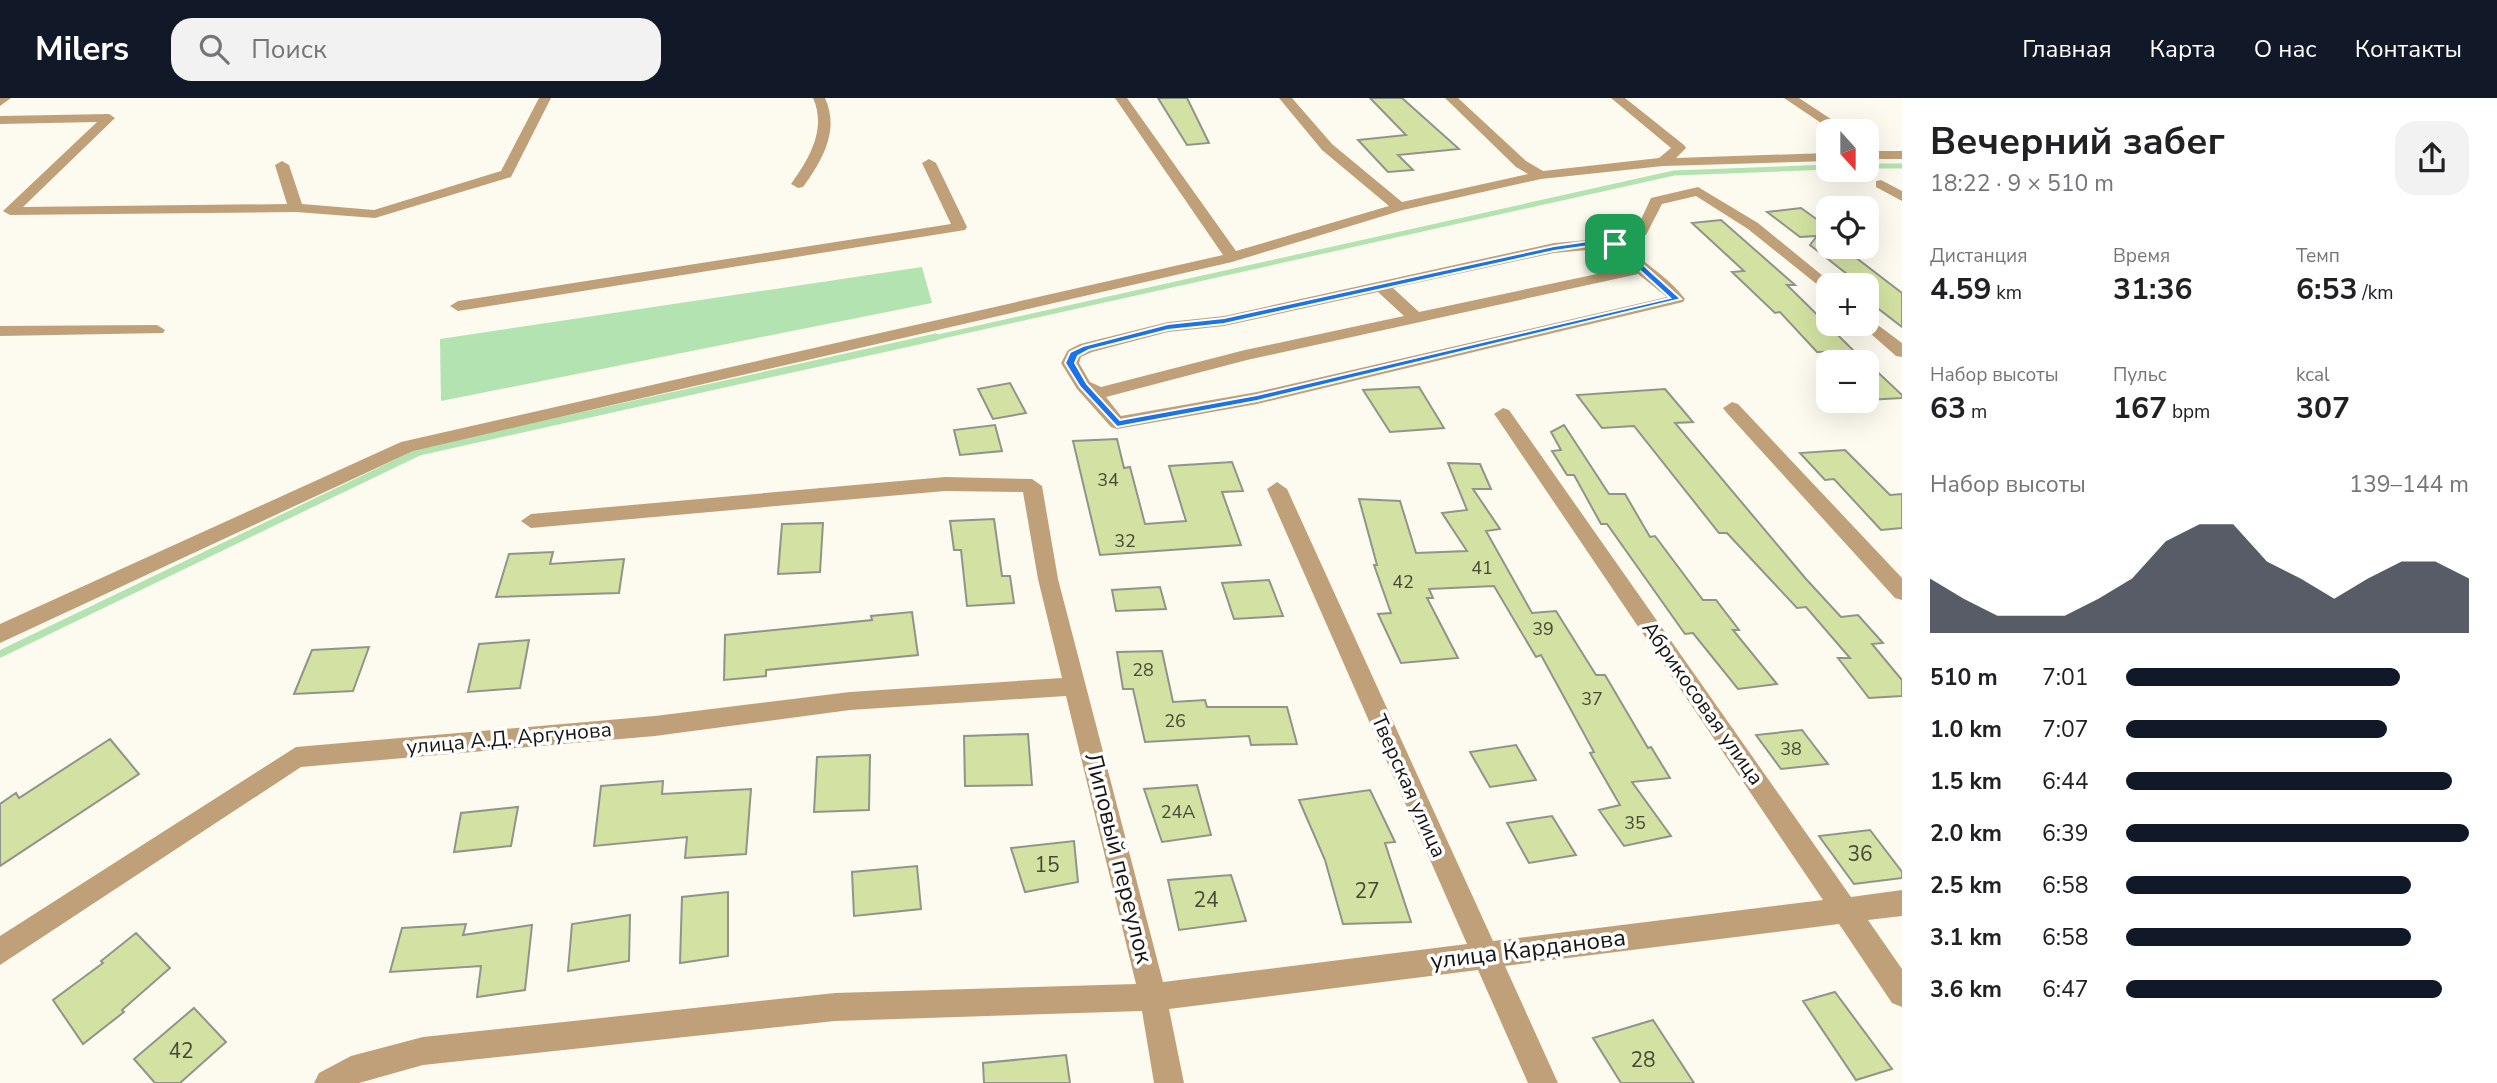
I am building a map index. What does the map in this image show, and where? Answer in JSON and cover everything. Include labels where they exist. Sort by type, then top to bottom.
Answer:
[{"type":"street","points":[[0,103],[5,98]]},
{"type":"street","points":[[5,215],[296,208],[375,214],[506,174],[545,98]]},
{"type":"street","points":[[798,184],[814,165],[825,125],[819,98]]},
{"type":"street","points":[[1121,98],[1232,257]]},
{"type":"street","points":[[1285,98],[1327,146],[1399,207]]},
{"type":"street","points":[[1451,98],[1521,164],[1541,174]]},
{"type":"street","points":[[1617,98],[1679,148],[1663,162]]},
{"type":"street","points":[[1790,98],[1823,119]]},
{"type":"street","points":[[0,120],[109,118],[5,215]]},
{"type":"street","points":[[1880,154],[1902,155]]},
{"type":"street","points":[[0,634],[408,446],[1232,257],[1399,207],[1541,174],[1663,162],[1816,157]]},
{"type":"street","points":[[458,306],[960,227],[929,163]]},
{"type":"street","points":[[282,165],[296,208]]},
{"type":"street","points":[[1902,183],[1881,184],[1902,197]]},
{"type":"street","points":[[1615,244],[1641,269],[1665,285],[1676,299],[1271,395],[1117,424],[1094,394],[1083,385],[1070,363],[1074,354],[1086,348],[1168,327],[1224,321],[1554,248],[1589,243],[1615,244],[1632,239],[1642,231],[1656,201],[1698,191],[1753,226],[1816,278]]},
{"type":"street","points":[[1094,394],[1245,355],[1641,269]]},
{"type":"street","points":[[1380,285],[1416,318]]},
{"type":"street","points":[[0,331],[156,330]]},
{"type":"street","points":[[1879,332],[1902,352]]},
{"type":"street","points":[[1732,408],[1902,592]]},
{"type":"street","name":"Абрикосовая улица","points":[[1503,414],[1902,993]]},
{"type":"street","name":"Липовый переулок","points":[[531,521],[944,484],[1032,486],[1048,579],[1153,997],[1170,1083]]},
{"type":"street","name":"Тверская улица","points":[[1277,489],[1543,1083]]},
{"type":"street","name":"улица А.Д. Аргунова","points":[[0,953],[296,757],[655,726],[850,701],[1076,686]]},
{"type":"street","name":"улица Карданова","points":[[330,1083],[361,1066],[423,1051],[835,1007],[1153,997],[1902,903]]},
{"type":"shaded area","points":[[922,267],[932,303],[441,401],[440,339]]},
{"type":"building","points":[[1158,98],[1187,98],[1209,143],[1187,145]]},
{"type":"building","points":[[1370,98],[1402,98],[1459,149],[1398,155],[1413,170],[1388,172],[1358,140],[1406,135]]},
{"type":"building","points":[[1801,208],[1816,219],[1816,236],[1800,237],[1767,212]]},
{"type":"building","points":[[1721,220],[1795,285],[1787,285],[1816,314],[1816,336],[1839,336],[1853,350],[1816,351],[1780,312],[1775,313],[1732,272],[1744,271],[1692,223]]},
{"type":"building","points":[[1816,237],[1816,250],[1810,245]]},
{"type":"building","points":[[1828,259],[1858,259],[1876,273],[1846,273]]},
{"type":"building","points":[[1879,275],[1902,293],[1902,327],[1879,309]]},
{"type":"building","points":[[1879,373],[1902,395],[1902,398],[1879,399]]},
{"type":"building","points":[[1010,383],[1026,413],[993,419],[978,389]]},
{"type":"building","points":[[1419,387],[1444,428],[1390,432],[1363,390]]},
{"type":"building","points":[[1665,389],[1693,422],[1675,423],[1806,579],[1841,617],[1858,615],[1883,643],[1872,644],[1902,680],[1902,696],[1869,698],[1838,658],[1850,658],[1806,607],[1797,608],[1727,533],[1719,533],[1634,426],[1602,428],[1577,395]]},
{"type":"building","points":[[995,425],[1002,451],[960,455],[954,430]]},
{"type":"building","points":[[1564,425],[1609,494],[1625,494],[1650,537],[1655,536],[1703,600],[1716,600],[1739,630],[1733,630],[1777,684],[1738,689],[1693,633],[1685,634],[1607,524],[1601,524],[1574,475],[1567,475],[1552,451],[1561,450],[1551,432]]},
{"type":"building","points":[[1117,439],[1124,468],[1130,467],[1145,524],[1186,521],[1169,466],[1232,462],[1243,491],[1222,492],[1241,545],[1100,555],[1073,441]]},
{"type":"building","points":[[1845,450],[1890,495],[1902,494],[1902,528],[1881,530],[1834,479],[1825,480],[1800,453]]},
{"type":"building","points":[[1448,463],[1480,464],[1491,489],[1473,489],[1500,529],[1486,531],[1532,613],[1556,611],[1596,675],[1605,675],[1648,748],[1651,747],[1670,778],[1632,782],[1671,836],[1624,846],[1599,810],[1620,805],[1590,753],[1594,752],[1541,655],[1536,657],[1494,586],[1429,589],[1433,598],[1427,598],[1458,658],[1401,663],[1378,614],[1391,613],[1374,565],[1377,565],[1359,499],[1400,501],[1416,553],[1467,551],[1442,513],[1467,510]]},
{"type":"building","points":[[994,519],[1002,576],[1010,576],[1014,603],[967,606],[961,550],[954,550],[950,521]]},
{"type":"building","points":[[823,523],[820,572],[778,574],[782,524]]},
{"type":"building","points":[[553,552],[550,564],[624,559],[619,593],[496,597],[509,554]]},
{"type":"building","points":[[1269,580],[1283,616],[1234,619],[1222,583]]},
{"type":"building","points":[[1160,587],[1166,609],[1116,611],[1112,590]]},
{"type":"building","points":[[912,612],[918,655],[766,670],[766,676],[724,680],[725,635],[872,620],[871,616]]},
{"type":"building","points":[[529,640],[520,688],[468,692],[479,644]]},
{"type":"building","points":[[369,647],[353,691],[294,694],[312,650]]},
{"type":"building","points":[[1162,651],[1173,702],[1205,700],[1207,707],[1287,707],[1297,744],[1251,745],[1249,736],[1145,742],[1133,689],[1123,689],[1117,652]]},
{"type":"building","points":[[1802,730],[1828,764],[1781,769],[1756,735]]},
{"type":"building","points":[[1028,734],[1032,785],[965,786],[964,736]]},
{"type":"building","points":[[110,739],[139,774],[0,866],[0,804],[16,793],[19,798]]},
{"type":"building","points":[[1516,745],[1536,780],[1490,787],[1470,752]]},
{"type":"building","points":[[870,755],[869,810],[814,812],[817,757]]},
{"type":"building","points":[[663,781],[662,794],[751,789],[746,854],[685,858],[687,837],[594,846],[601,786]]},
{"type":"building","points":[[1197,785],[1211,835],[1162,842],[1144,789]]},
{"type":"building","points":[[1370,790],[1395,842],[1385,843],[1411,922],[1343,924],[1325,860],[1299,800]]},
{"type":"building","points":[[518,807],[511,846],[454,852],[461,813]]},
{"type":"building","points":[[1552,816],[1576,855],[1529,863],[1507,823]]},
{"type":"building","points":[[1870,830],[1902,872],[1902,878],[1854,884],[1819,836]]},
{"type":"building","points":[[1074,841],[1078,882],[1025,892],[1011,848]]},
{"type":"building","points":[[917,866],[921,909],[854,916],[852,872]]},
{"type":"building","points":[[1231,875],[1246,921],[1179,930],[1168,880]]},
{"type":"building","points":[[728,892],[728,956],[680,963],[682,897]]},
{"type":"building","points":[[630,915],[629,961],[568,971],[572,924]]},
{"type":"building","points":[[466,924],[463,935],[532,925],[525,990],[477,997],[481,966],[390,972],[402,928]]},
{"type":"building","points":[[136,933],[170,968],[122,1010],[124,1012],[83,1044],[53,1000],[103,963],[101,961]]},
{"type":"building","points":[[1835,992],[1892,1069],[1856,1080],[1803,1001]]},
{"type":"building","points":[[194,1008],[226,1042],[180,1083],[155,1083],[134,1059]]},
{"type":"building","points":[[1653,1020],[1694,1083],[1621,1083],[1593,1038]]},
{"type":"building","points":[[1066,1055],[1070,1083],[984,1083],[983,1063]]},
{"type":"waterway","points":[[1880,166],[1902,166]]},
{"type":"waterway","points":[[929,339],[1674,173],[1816,168]]},
{"type":"waterway","points":[[0,654],[419,452],[936,337]]},
{"type":"route","points":[[1589,243],[1615,244],[1641,269],[1665,285],[1676,299],[1444,356],[1257,398],[1117,424],[1094,394],[1083,385],[1070,363],[1074,354],[1086,348],[1168,327],[1224,321],[1554,248],[1589,243]]}]
